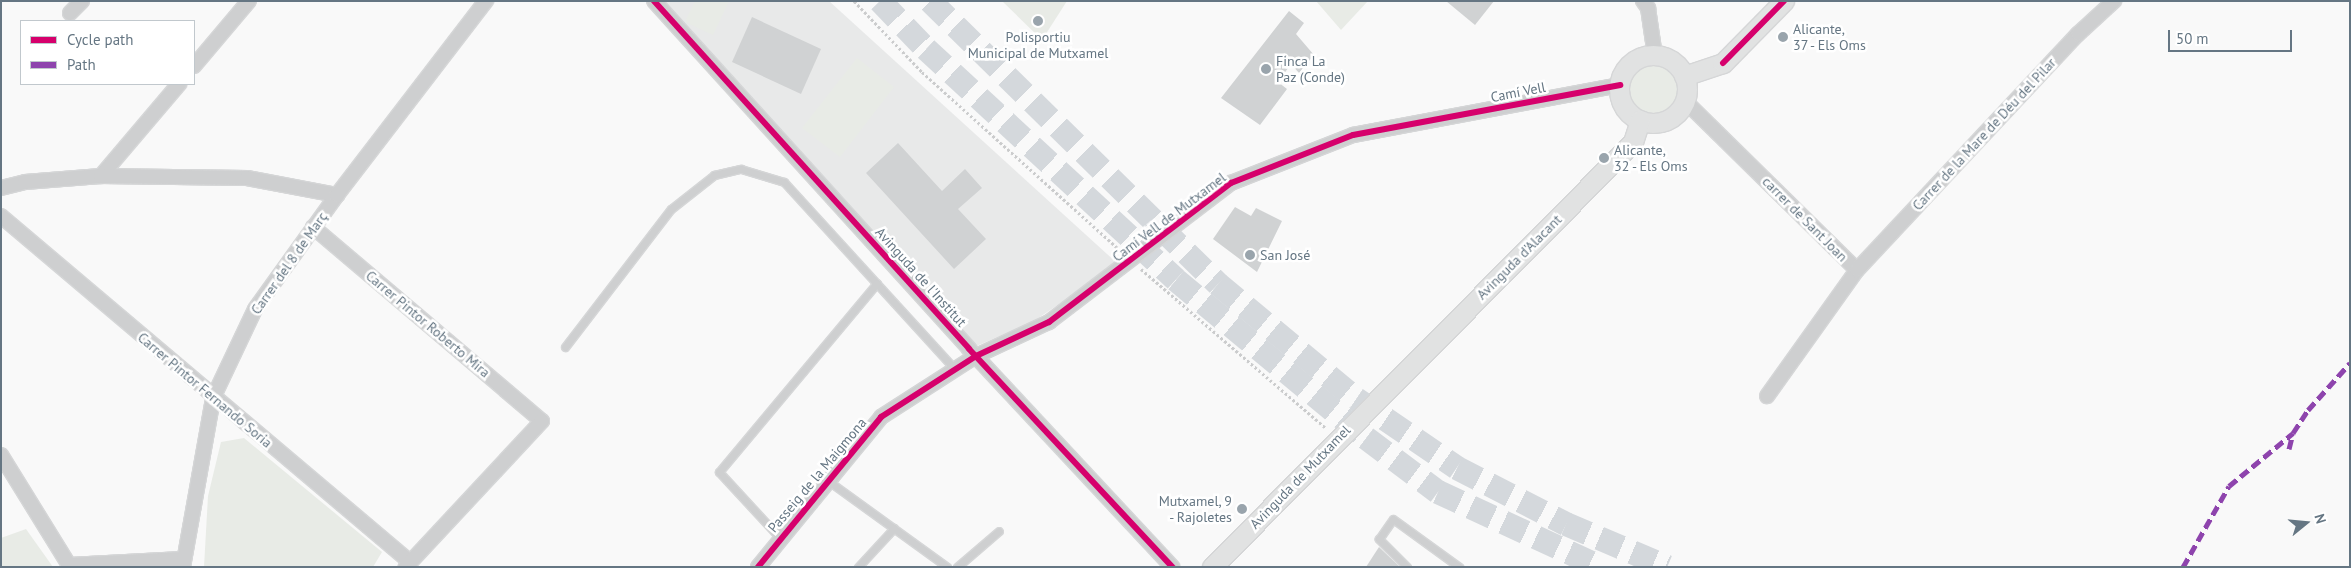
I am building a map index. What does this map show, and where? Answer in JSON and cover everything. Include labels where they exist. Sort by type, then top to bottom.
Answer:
[{"type":"street","points":[[70,13],[82,1]]},
{"type":"street","points":[[195,65],[249,1]]},
{"type":"street","name":"Carrer del 8 de Març","points":[[183,563],[213,398],[255,309],[337,195],[486,1]]},
{"type":"street","name":"Avinguda de l'Institut","points":[[654,1],[976,356],[1172,567]]},
{"type":"street","points":[[1684,76],[1723,63],[1784,1]]},
{"type":"street","name":"Carrer de la Mare de Déu del Pilar","points":[[1857,270],[2078,34],[2114,1]]},
{"type":"street","points":[[1646,5],[1655,56]]},
{"type":"street","points":[[1655,56],[1673,62],[1684,76],[1685,102],[1670,119],[1650,123],[1640,120],[1624,106],[1620,85],[1623,75],[1632,64],[1655,56]]},
{"type":"street","points":[[101,176],[178,85]]},
{"type":"street","name":"Camí Vell","points":[[1420,122],[1620,85]]},
{"type":"street","name":"carrer de Sant Joan","points":[[1685,102],[1857,270],[1767,396]]},
{"type":"street","name":"Avinguda d'Alacant","points":[[1388,387],[1633,142],[1640,120]]},
{"type":"street","name":"Camí Vell de Mutxamel","points":[[976,356],[1049,322],[1232,183],[1353,135],[1420,122]]},
{"type":"street","points":[[1,188],[25,182],[101,176],[247,178],[337,195]]},
{"type":"street","name":"Carrer Pintor Fernando Soria","points":[[1,216],[408,565]]},
{"type":"street","name":"Carrer Pintor Roberto Mira","points":[[313,227],[542,421],[408,565]]},
{"type":"street","name":"Passeig de la Maigmona","points":[[758,567],[827,480],[881,417],[976,356]]},
{"type":"street","name":"Avinguda de Mutxamel","points":[[1212,567],[1388,387]]},
{"type":"street","points":[[1,455],[69,565],[183,563]]},
{"type":"lane","points":[[565,347],[671,209],[714,176],[741,169],[784,182],[955,370]]},
{"type":"lane","points":[[780,538],[719,472],[877,283]]},
{"type":"lane","points":[[827,480],[947,567]]},
{"type":"lane","points":[[1406,567],[1379,540],[1393,519],[1459,567]]},
{"type":"lane","points":[[858,567],[894,528]]},
{"type":"lane","points":[[957,567],[999,531]]},
{"type":"path","points":[[854,1],[922,72],[1131,260],[1338,438]]},
{"type":"shaded area","points":[[663,1],[829,1],[1118,264],[1034,321],[972,348]]},
{"type":"shaded area","points":[[695,1],[729,1],[713,35],[685,22]]},
{"type":"shaded area","name":"Polisportiu Municipal de Mutxamel","points":[[1002,1],[1067,1],[1042,40]]},
{"type":"shaded area","points":[[1316,1],[1368,1],[1341,30]]},
{"type":"shaded area","points":[[857,58],[894,87],[840,157],[802,128]]},
{"type":"shaded area","points":[[1649,63],[1659,63],[1669,67],[1676,74],[1680,89],[1676,104],[1669,111],[1659,115],[1649,115],[1639,111],[1632,104],[1628,94],[1628,84],[1632,74],[1639,67]]},
{"type":"shaded area","points":[[244,438],[382,552],[373,567],[204,567],[208,496],[221,442]]},
{"type":"shaded area","points":[[26,529],[53,567],[1,567],[1,538]]},
{"type":"building","points":[[1446,1],[1494,1],[1475,25]]},
{"type":"building","name":"Finca La Paz (Conde)","points":[[1289,11],[1304,23],[1296,34],[1314,55],[1299,73],[1291,64],[1278,82],[1287,89],[1260,125],[1221,98]]},
{"type":"building","points":[[752,17],[821,49],[801,94],[732,62]]},
{"type":"building","points":[[898,143],[942,191],[965,169],[982,188],[958,209],[986,239],[954,269],[866,173]]},
{"type":"building","name":"San José","points":[[1235,207],[1251,216],[1256,208],[1282,221],[1257,272],[1213,239]]},
{"type":"building","points":[[1379,547],[1400,567],[1366,567]]},
{"type":"tunnel","points":[[880,1],[926,49],[1176,280],[1366,438],[1438,492],[1600,567]]},
{"type":"tunnel","points":[[930,1],[1218,284],[1356,399],[1457,468],[1566,524],[1667,567]]},
{"type":"marked path","points":[[2289,449],[2293,433],[2308,410],[2350,363]]},
{"type":"marked path","points":[[2183,567],[2229,486],[2293,433]]},
{"type":"cycle path","points":[[654,1],[969,349],[1172,567]]},
{"type":"cycle path","points":[[1723,63],[1784,1]]},
{"type":"cycle path","points":[[758,567],[881,417],[976,356],[1049,322],[1231,183],[1353,135],[1620,85]]},
{"type":"place","name":"Polisportiu Municipal de Mutxamel","points":[[1038,21]]},
{"type":"place","name":"Alicante, 37 - Els Oms","points":[[1783,37]]},
{"type":"place","name":"Finca La Paz (Conde)","points":[[1266,69]]},
{"type":"place","name":"Alicante, 32 - Els Oms","points":[[1604,158]]},
{"type":"place","name":"San José","points":[[1250,255]]},
{"type":"place","name":"Mutxamel, 9 - Rajoletes","points":[[1242,509]]}]
